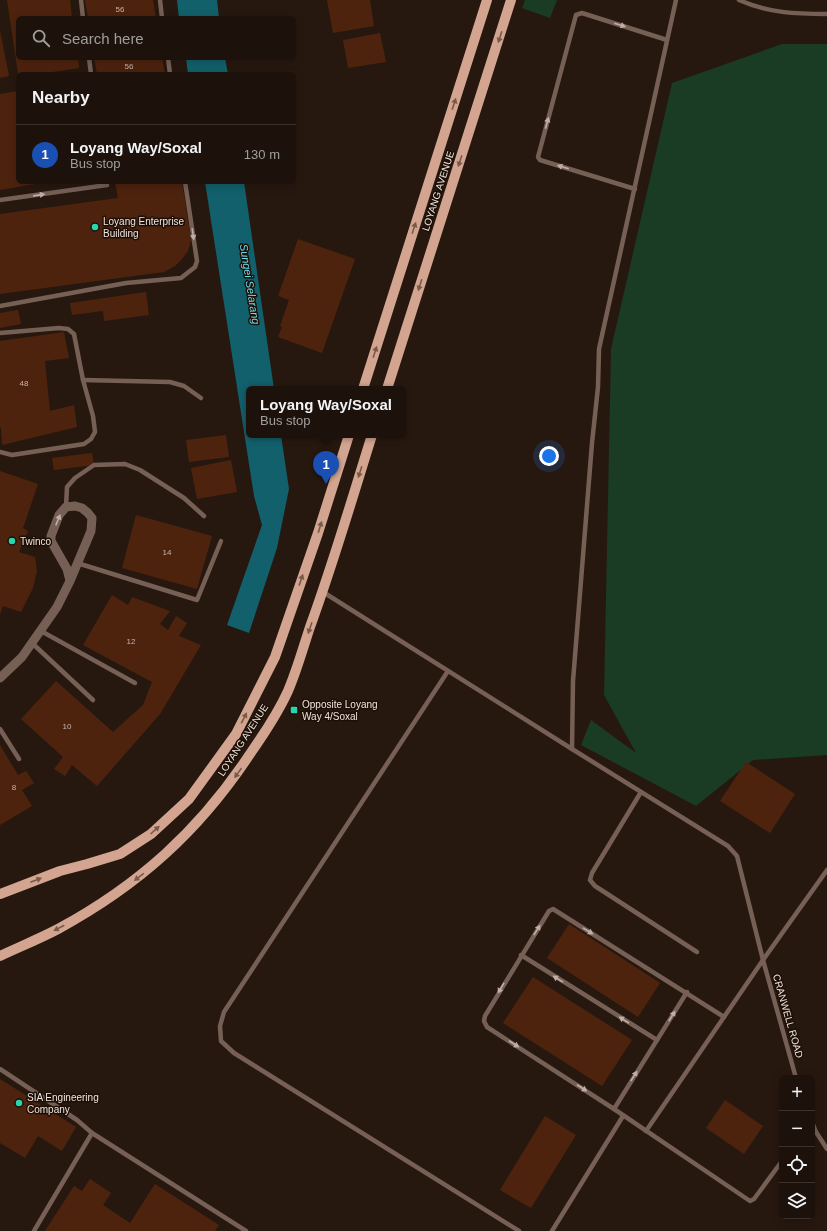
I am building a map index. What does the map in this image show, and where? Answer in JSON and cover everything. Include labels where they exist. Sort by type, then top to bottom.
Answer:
[{"type":"main road","name":"LOYANG AVENUE","points":[[364,386],[487,0]]},
{"type":"main road","name":"LOYANG AVENUE","points":[[388,386],[512,0]]},
{"type":"main road","name":"LOYANG AVENUE","points":[[0,894],[60,870],[120,854],[151,834],[189,799],[236,734],[275,657],[318,533],[348,438]]},
{"type":"main road","name":"LOYANG AVENUE","points":[[0,956],[56,930],[93,909],[149,870],[198,822],[222,794],[242,767],[265,732],[287,692],[323,592],[371,438]]},
{"type":"street","points":[[0,678],[22,657],[41,631],[57,607],[70,581],[91,531],[92,518],[82,508],[75,506],[66,507],[59,515],[51,536],[52,541],[67,569],[70,581]]},
{"type":"lane","points":[[81,0],[84,16]]},
{"type":"lane","points":[[160,0],[162,16]]},
{"type":"lane","points":[[572,749],[573,681],[591,451],[598,387],[599,349],[676,0]]},
{"type":"lane","points":[[739,0],[772,12],[827,14]]},
{"type":"lane","points":[[635,189],[540,160],[538,157],[576,14],[582,13],[667,40]]},
{"type":"lane","points":[[89,60],[91,72]]},
{"type":"lane","points":[[168,60],[170,72]]},
{"type":"lane","points":[[0,200],[107,184]]},
{"type":"lane","points":[[0,306],[126,283],[181,278],[195,267],[197,261],[185,184]]},
{"type":"lane","points":[[0,333],[59,328],[68,329],[74,334],[83,380],[96,432],[92,439],[84,444],[12,455],[0,452]]},
{"type":"lane","points":[[83,380],[170,382],[184,386],[201,398]]},
{"type":"lane","points":[[66,507],[67,487],[75,478],[94,465],[125,464],[140,470],[184,498],[204,516]]},
{"type":"lane","points":[[77,563],[196,600],[221,541]]},
{"type":"lane","name":"CRANWELL ROAD","points":[[323,592],[728,846],[737,856],[763,960],[795,1075]]},
{"type":"lane","points":[[41,631],[135,683]]},
{"type":"lane","points":[[32,643],[93,700]]},
{"type":"lane","points":[[448,671],[224,1012],[220,1026],[222,1041],[234,1053],[519,1231]]},
{"type":"lane","points":[[0,729],[19,759]]},
{"type":"lane","points":[[641,792],[592,874],[590,880],[595,886],[697,952]]},
{"type":"lane","points":[[646,1131],[763,960],[827,870]]},
{"type":"lane","points":[[724,1017],[687,992],[553,909],[548,911],[485,1016],[484,1021],[485,1024],[750,1201],[753,1200],[779,1165]]},
{"type":"lane","points":[[521,955],[657,1040]]},
{"type":"lane","points":[[614,1109],[687,992]]},
{"type":"lane","points":[[0,1069],[77,1120],[92,1133],[246,1231]]},
{"type":"lane","points":[[552,1231],[623,1116]]},
{"type":"lane","points":[[34,1231],[92,1133]]},
{"type":"lane","points":[[815,1135],[827,1149]]},
{"type":"green space","points":[[525,0],[557,0],[550,18],[522,8]]},
{"type":"green space","points":[[782,44],[827,44],[827,755],[753,760],[696,806],[581,745],[591,720],[636,753],[604,695],[611,349],[672,83]]},
{"type":"water","points":[[177,0],[217,0],[219,16],[179,16]]},
{"type":"water","points":[[186,60],[225,60],[228,72],[188,72]]},
{"type":"water","name":"Sungei Selarang","points":[[205,184],[244,184],[274,386],[246,386],[246,438],[281,438],[289,489],[277,548],[249,633],[227,625],[262,525],[254,496]]},
{"type":"building","points":[[7,0],[70,0],[72,16],[16,16],[16,60],[78,60],[79,68],[52,72],[18,72]]},
{"type":"building","points":[[85,0],[153,0],[156,16],[88,16]]},
{"type":"building","points":[[327,0],[370,0],[374,26],[333,33]]},
{"type":"building","points":[[0,31],[9,76],[0,78]]},
{"type":"building","points":[[380,33],[386,62],[348,68],[343,40]]},
{"type":"building","points":[[94,60],[162,60],[165,72],[97,72]]},
{"type":"building","points":[[16,91],[16,184],[35,184],[0,190],[0,94]]},
{"type":"building","name":"Loyang Enterprise Building","points":[[115,184],[182,184],[191,240],[188,251],[175,266],[164,272],[0,294],[0,214],[118,198]]},
{"type":"building","points":[[298,239],[355,259],[322,353],[278,337],[282,327],[280,326],[289,300],[278,296]]},
{"type":"building","points":[[146,292],[149,315],[104,321],[103,311],[72,315],[70,303]]},
{"type":"building","points":[[18,310],[21,324],[0,328],[0,313]]},
{"type":"building","points":[[64,332],[69,358],[45,361],[50,411],[74,405],[77,427],[2,445],[0,427],[0,341]]},
{"type":"building","points":[[226,435],[229,457],[189,462],[186,440]]},
{"type":"building","points":[[92,453],[94,465],[54,470],[52,458]]},
{"type":"building","points":[[231,460],[237,492],[197,499],[191,468]]},
{"type":"building","name":"Twinco","points":[[0,471],[38,484],[23,528],[28,531],[19,552],[35,557],[37,571],[33,588],[21,612],[3,606],[0,614]]},
{"type":"building","points":[[136,515],[212,536],[197,589],[122,568]]},
{"type":"building","points":[[112,595],[128,605],[132,597],[170,611],[160,624],[168,630],[176,616],[187,623],[179,636],[201,645],[160,714],[97,786],[72,765],[65,776],[54,769],[63,757],[21,719],[56,681],[113,732],[143,705],[152,682],[83,645]]},
{"type":"building","points":[[0,745],[18,775],[26,771],[34,783],[22,790],[32,806],[0,825]]},
{"type":"building","points":[[746,762],[795,794],[770,833],[720,801]]},
{"type":"building","points":[[569,924],[660,983],[638,1017],[547,958]]},
{"type":"building","points":[[533,977],[632,1040],[602,1086],[503,1023]]},
{"type":"building","name":"SIA Engineering Company","points":[[0,1079],[76,1127],[62,1151],[38,1136],[25,1158],[0,1143]]},
{"type":"building","points":[[725,1100],[763,1126],[744,1154],[706,1128]]},
{"type":"building","points":[[545,1116],[576,1135],[531,1208],[500,1190]]},
{"type":"building","points":[[90,1179],[111,1193],[103,1205],[130,1223],[155,1184],[219,1225],[215,1231],[45,1231],[74,1186],[82,1191]]},
{"type":"place","name":"Loyang Enterprise Building","points":[[95,227]]},
{"type":"place","name":"Loyang Way/Soxal","points":[[326,484]]},
{"type":"place","name":"Twinco","points":[[12,541]]},
{"type":"place","name":"Opposite Loyang Way 4/Soxal","points":[[294,710]]},
{"type":"place","name":"SIA Engineering Company","points":[[19,1103]]}]
